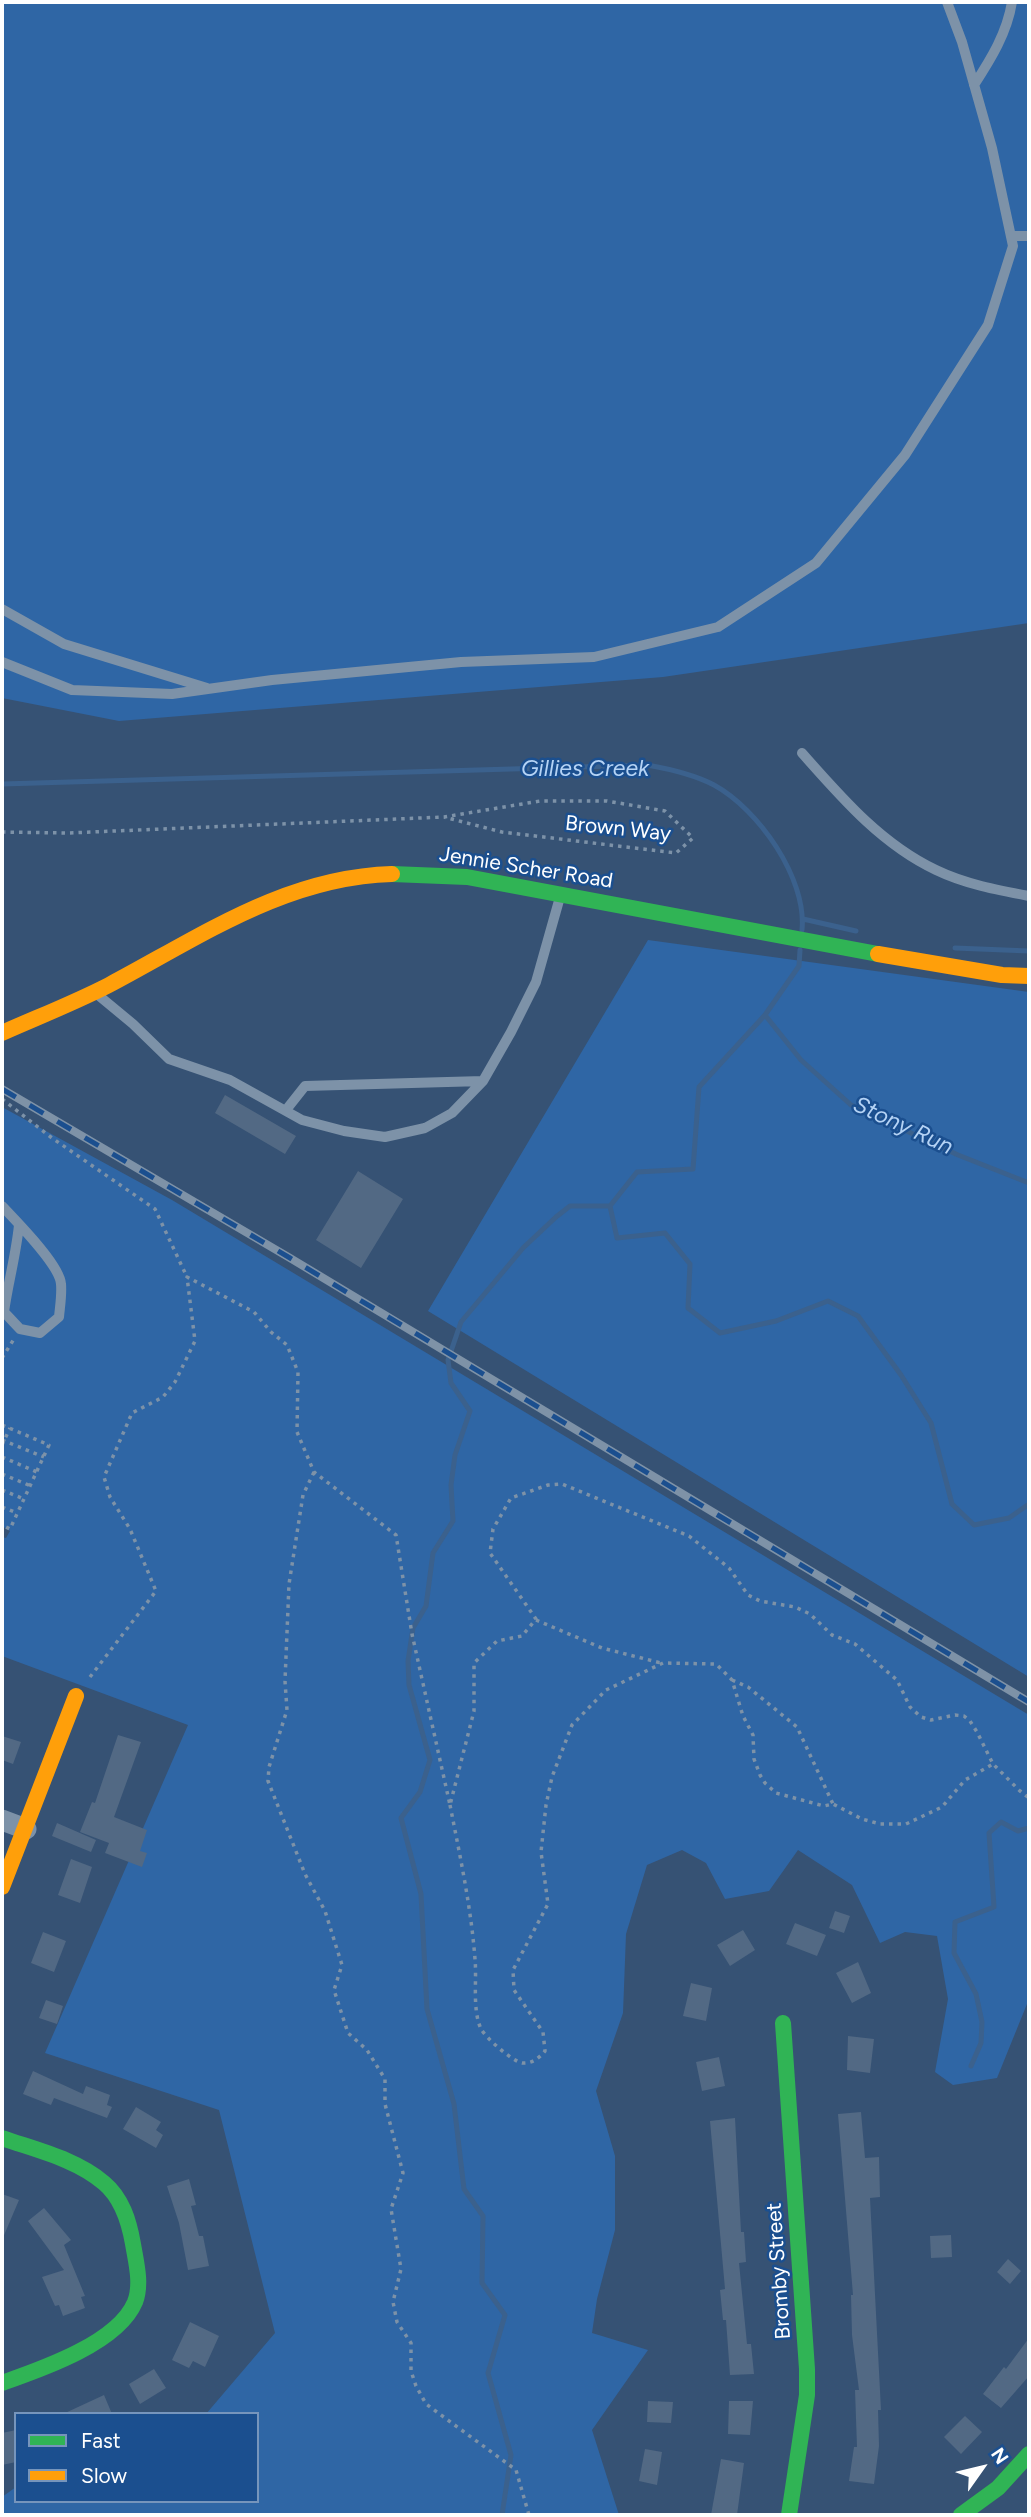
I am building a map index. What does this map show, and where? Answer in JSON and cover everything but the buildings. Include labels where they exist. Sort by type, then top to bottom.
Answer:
[{"type":"street","name":"Jennie Scher Road","points":[[2,1033],[94,992],[249,909],[294,891],[330,881],[395,873],[467,877],[948,967],[1029,976]]},
{"type":"street","points":[[2,1887],[76,1696]]},
{"type":"street","points":[[2,1820],[26,1829]]},
{"type":"street","name":"Bromby Street","points":[[783,2022],[807,2395],[789,2515]]},
{"type":"street","points":[[2,2138],[85,2170],[104,2182],[117,2197],[131,2232],[138,2268],[135,2304],[122,2323],[85,2347],[47,2366],[2,2383]]},
{"type":"street","points":[[961,2515],[984,2502],[999,2489],[1029,2454]]},
{"type":"street","points":[[789,2515],[796,2515]]},
{"type":"lane","points":[[2,662],[72,690],[172,694],[272,680],[461,662],[594,657],[718,626],[816,563],[905,455],[988,325],[1013,246],[992,148],[962,42],[947,2]]},
{"type":"lane","points":[[974,85],[993,55],[1009,19],[1012,2]]},
{"type":"lane","points":[[1011,236],[1029,236]]},
{"type":"lane","points":[[2,609],[64,644],[210,688]]},
{"type":"lane","points":[[802,753],[850,807],[904,850],[934,869],[961,880],[1029,896]]},
{"type":"lane","points":[[94,992],[133,1024],[169,1059],[230,1080],[302,1120],[344,1131],[385,1137],[434,1124],[452,1113],[483,1080],[536,982],[561,894]]},
{"type":"lane","points":[[286,1111],[304,1086],[483,1080]]},
{"type":"lane","points":[[2,1206],[37,1244],[61,1281],[59,1317],[40,1333],[20,1329],[4,1312],[16,1256],[19,1225]]},
{"type":"path","name":"Brown Way","points":[[2,832],[68,833],[444,817],[540,801],[607,801],[665,811],[693,838],[676,853],[502,832],[444,817]]},
{"type":"path","points":[[2,1099],[52,1138],[155,1209],[187,1277],[195,1341],[175,1382],[163,1397],[132,1413],[104,1477],[110,1497],[130,1529],[156,1591],[76,1696]]},
{"type":"path","points":[[187,1277],[254,1312],[271,1332],[287,1345],[298,1372],[296,1432],[314,1472],[396,1535],[412,1634],[450,1805],[466,1892],[481,2029],[499,2048],[521,2063],[533,2062],[545,2051],[546,2042],[543,2032],[514,1990],[513,1970],[548,1904],[541,1852],[552,1777],[572,1726],[606,1690],[663,1663]]},
{"type":"path","points":[[2,1358],[20,1329]]},
{"type":"path","points":[[2,1425],[50,1445],[10,1529],[2,1525]]},
{"type":"path","points":[[10,1428],[2,1442],[44,1457]]},
{"type":"path","points":[[2,1457],[37,1472]]},
{"type":"path","points":[[314,1472],[303,1494],[289,1584],[285,1681],[287,1710],[269,1768],[268,1780],[305,1874],[326,1911],[342,1965],[334,1990],[348,2034],[367,2050],[385,2079],[385,2104],[403,2173],[391,2209],[401,2269],[393,2302],[397,2322],[411,2343],[411,2371],[416,2386],[426,2403],[516,2470],[530,2515]]},
{"type":"path","points":[[2,1474],[31,1486]]},
{"type":"path","points":[[993,1764],[965,1780],[942,1807],[906,1824],[880,1824],[862,1819],[833,1804],[797,1727],[748,1687],[732,1680],[716,1664],[663,1663],[602,1648],[536,1619],[490,1553],[493,1530],[511,1498],[548,1485],[562,1484],[689,1536],[729,1568],[748,1595],[760,1601],[795,1607],[810,1614],[832,1635],[855,1644],[897,1680],[910,1707],[921,1717],[931,1720],[964,1716],[970,1721],[993,1764],[1029,1798]]},
{"type":"path","points":[[2,1490],[24,1499]]},
{"type":"path","points":[[2,1507],[18,1513]]},
{"type":"path","points":[[450,1805],[474,1711],[474,1663],[497,1641],[522,1636],[536,1619]]},
{"type":"path","points":[[732,1680],[752,1735],[754,1759],[765,1783],[776,1793],[824,1806],[833,1804]]},
{"type":"shaded area","points":[[2,2],[1029,2],[1029,623],[663,677],[119,721],[2,698]]},
{"type":"shaded area","points":[[648,940],[1029,992],[1029,1677],[428,1311]]},
{"type":"shaded area","points":[[2,1107],[172,1200],[1029,1715],[1029,1999],[997,2078],[953,2085],[935,2072],[948,1999],[937,1936],[905,1932],[880,1943],[852,1885],[798,1850],[769,1891],[725,1899],[706,1863],[682,1850],[647,1865],[626,1934],[623,2013],[596,2091],[615,2156],[615,2230],[597,2299],[592,2333],[648,2350],[592,2430],[619,2515],[2,2515],[2,2497],[14,2488],[14,2503],[259,2503],[259,2412],[208,2412],[275,2333],[219,2110],[45,2053],[188,1725],[2,1656],[2,1537],[6,1538],[10,1531],[2,1526]]},
{"type":"waterway","name":"Gillies Creek","points":[[2,784],[647,765],[690,775],[714,785],[747,810],[776,847],[788,868],[797,889],[802,930]]},
{"type":"waterway","points":[[803,919],[856,931]]},
{"type":"waterway","points":[[955,948],[1029,951]]},
{"type":"waterway","name":"Gillies Creek","points":[[800,950],[799,966],[765,1015],[699,1087],[693,1169],[637,1172],[610,1206],[617,1238],[665,1233],[690,1264],[688,1308],[720,1333],[776,1321],[828,1301],[858,1316],[901,1375],[931,1423],[952,1504],[974,1525],[1009,1518],[1029,1504]]},
{"type":"waterway","name":"Stony Run","points":[[765,1015],[801,1060],[851,1105],[958,1155],[1029,1183]]},
{"type":"waterway","points":[[502,2515],[511,2455],[488,2373],[505,2315],[482,2283],[483,2216],[464,2189],[454,2104],[427,2009],[421,1894],[401,1818],[420,1792],[430,1760],[409,1685],[408,1661],[413,1628],[426,1606],[433,1553],[453,1521],[451,1485],[455,1455],[470,1411],[451,1383],[448,1360],[461,1322],[523,1248],[570,1206],[610,1206]]},
{"type":"waterway","points":[[971,2066],[981,2043],[982,2022],[976,1994],[954,1953],[955,1922],[994,1907],[989,1833],[1001,1822],[1018,1831],[1029,1828]]},
{"type":"railway","points":[[2,1089],[290,1258],[1029,1702]]},
{"type":"traffic: fast","points":[[392,874],[467,877],[878,954]]},
{"type":"traffic: fast","points":[[783,2023],[807,2369],[807,2395],[789,2515]]},
{"type":"traffic: fast","points":[[2,2138],[68,2161],[93,2175],[110,2189],[127,2219],[138,2280],[135,2302],[126,2317],[113,2330],[77,2353],[2,2383]]},
{"type":"traffic: fast","points":[[961,2515],[998,2488],[1029,2454]]},
{"type":"traffic: slow","points":[[2,1033],[96,992],[210,930],[279,898],[315,886],[392,874]]},
{"type":"traffic: slow","points":[[878,954],[1002,975],[1029,976]]},
{"type":"traffic: slow","points":[[2,1887],[76,1696]]}]
